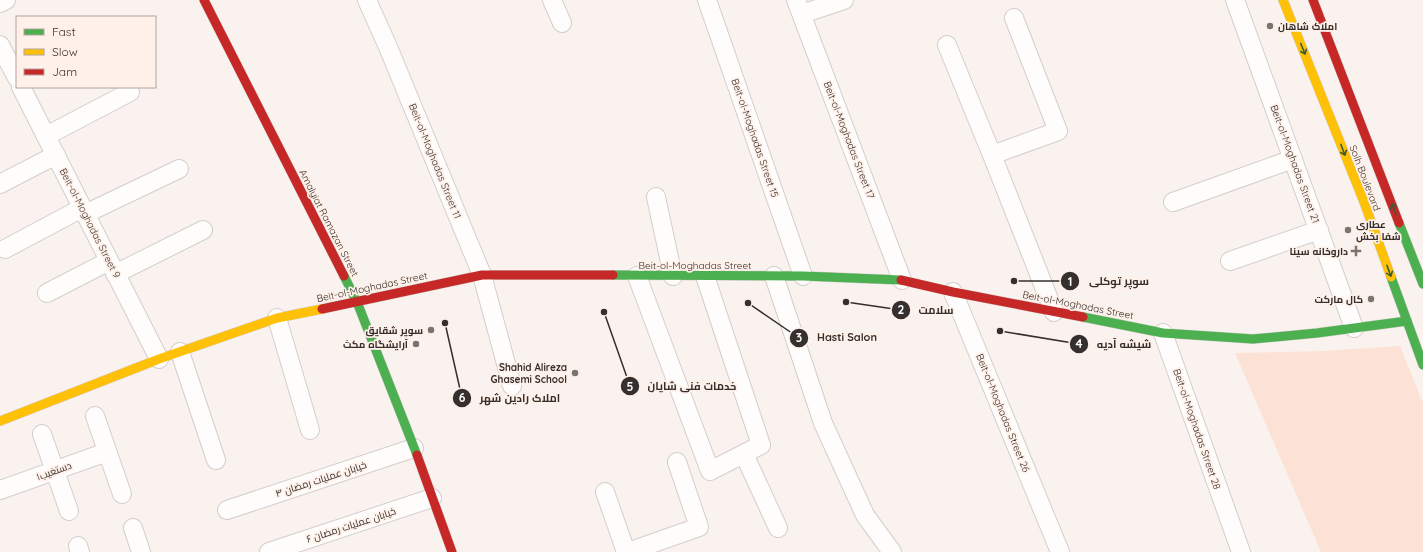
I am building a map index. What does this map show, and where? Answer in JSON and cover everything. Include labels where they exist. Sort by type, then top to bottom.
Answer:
[{"type":"street","points":[[0,3],[6,0]]},
{"type":"street","name":"Amalyiat Ramazan Street","points":[[204,0],[357,302],[414,448],[452,552]]},
{"type":"street","name":"Beit-ol-Moghadas Street 11","points":[[367,0],[388,47],[482,275],[512,386]]},
{"type":"street","points":[[552,0],[562,23]]},
{"type":"street","name":"Beit-ol-Moghadas Street 15","points":[[707,0],[803,276]]},
{"type":"street","points":[[799,7],[844,0]]},
{"type":"street","name":"Beit-ol-Moghadas Street 21","points":[[1235,0],[1354,328]]},
{"type":"street","name":"Solh Boulevard","points":[[1283,0],[1332,112],[1423,365]]},
{"type":"street","name":"Solh Boulevard","points":[[1313,0],[1350,104],[1423,284]]},
{"type":"street","name":"Beit-ol-Moghadas Street 17","points":[[799,7],[902,280]]},
{"type":"street","points":[[992,155],[1058,131],[1014,18]]},
{"type":"street","points":[[0,45],[16,76]]},
{"type":"street","points":[[947,45],[1054,312]]},
{"type":"street","name":"Beit-ol-Moghadas Street 9","points":[[22,88],[158,359]]},
{"type":"street","points":[[46,136],[130,92]]},
{"type":"street","points":[[0,184],[56,156]]},
{"type":"street","points":[[1173,202],[1293,159]]},
{"type":"street","points":[[5,249],[179,168]]},
{"type":"street","points":[[656,197],[673,276]]},
{"type":"street","points":[[47,294],[203,230]]},
{"type":"street","points":[[1230,261],[1319,230]]},
{"type":"street","name":"Beit-ol-Moghadas Street","points":[[0,421],[158,359],[277,318],[482,275],[803,276],[902,280],[953,292],[1163,333],[1253,339],[1407,321]]},
{"type":"street","points":[[637,276],[710,472],[761,446],[705,276]]},
{"type":"street","points":[[774,276],[823,423],[864,515],[892,552]]},
{"type":"street","name":"Beit-ol-Moghadas Street 26","points":[[953,292],[1060,552]]},
{"type":"street","points":[[277,318],[310,430]]},
{"type":"street","name":"Beit-ol-Moghadas Street 28","points":[[1163,333],[1241,552]]},
{"type":"street","points":[[180,352],[216,460]]},
{"type":"street","points":[[95,416],[122,494]]},
{"type":"street","points":[[42,434],[69,511]]},
{"type":"street","name":"خیابان عملیات رمضان ۴","points":[[227,510],[414,448]]},
{"type":"street","name":"دستغیب۱","points":[[0,490],[107,452]]},
{"type":"street","points":[[744,454],[778,528]]},
{"type":"street","points":[[605,492],[627,552],[699,527],[678,462]]},
{"type":"street","name":"خیابان عملیات رمضان ۶","points":[[269,552],[432,498]]},
{"type":"street","points":[[133,528],[141,552]]},
{"type":"shaded area","points":[[1400,346],[1423,403],[1423,552],[1321,552],[1235,353],[1324,351]]},
{"type":"traffic: fast","points":[[1399,223],[1423,284]]},
{"type":"traffic: fast","points":[[613,275],[803,276],[901,280]]},
{"type":"traffic: fast","points":[[344,276],[357,302],[417,455]]},
{"type":"traffic: fast","points":[[1391,277],[1423,365]]},
{"type":"traffic: fast","points":[[1083,317],[1163,333],[1253,339],[1317,333],[1407,321]]},
{"type":"traffic: slow","points":[[1283,0],[1364,202],[1391,277]]},
{"type":"traffic: slow","points":[[0,421],[159,359],[277,318],[322,309]]},
{"type":"traffic: jam","points":[[204,0],[344,276]]},
{"type":"traffic: jam","points":[[1313,0],[1399,223]]},
{"type":"traffic: jam","points":[[322,309],[482,275],[613,275]]},
{"type":"traffic: jam","points":[[901,280],[953,292],[1083,317]]},
{"type":"traffic: jam","points":[[417,455],[452,552]]},
{"type":"place","name":"املاک شاهان","points":[[1270,26]]},
{"type":"place","name":"عطاری شفا بخش","points":[[1348,230]]},
{"type":"place","name":"داروخانه سینا","points":[[1356,251]]},
{"type":"place","name":"سوپر توکلی","points":[[1014,281]]},
{"type":"place","name":"کال مارکت","points":[[1371,299]]},
{"type":"place","name":"سلامت","points":[[846,302]]},
{"type":"place","name":"Hasti Salon","points":[[748,303]]},
{"type":"place","name":"خدمات فنی شایان","points":[[604,312]]},
{"type":"place","name":"املاک رادین شهر","points":[[445,323]]},
{"type":"place","name":"سوپر شقایق","points":[[431,330]]},
{"type":"place","name":"شیشه آدیه","points":[[1000,331]]},
{"type":"place","name":"آرایشگاه مکث","points":[[416,344]]},
{"type":"place","name":"Shahid Alireza Ghasemi School","points":[[575,373]]}]
